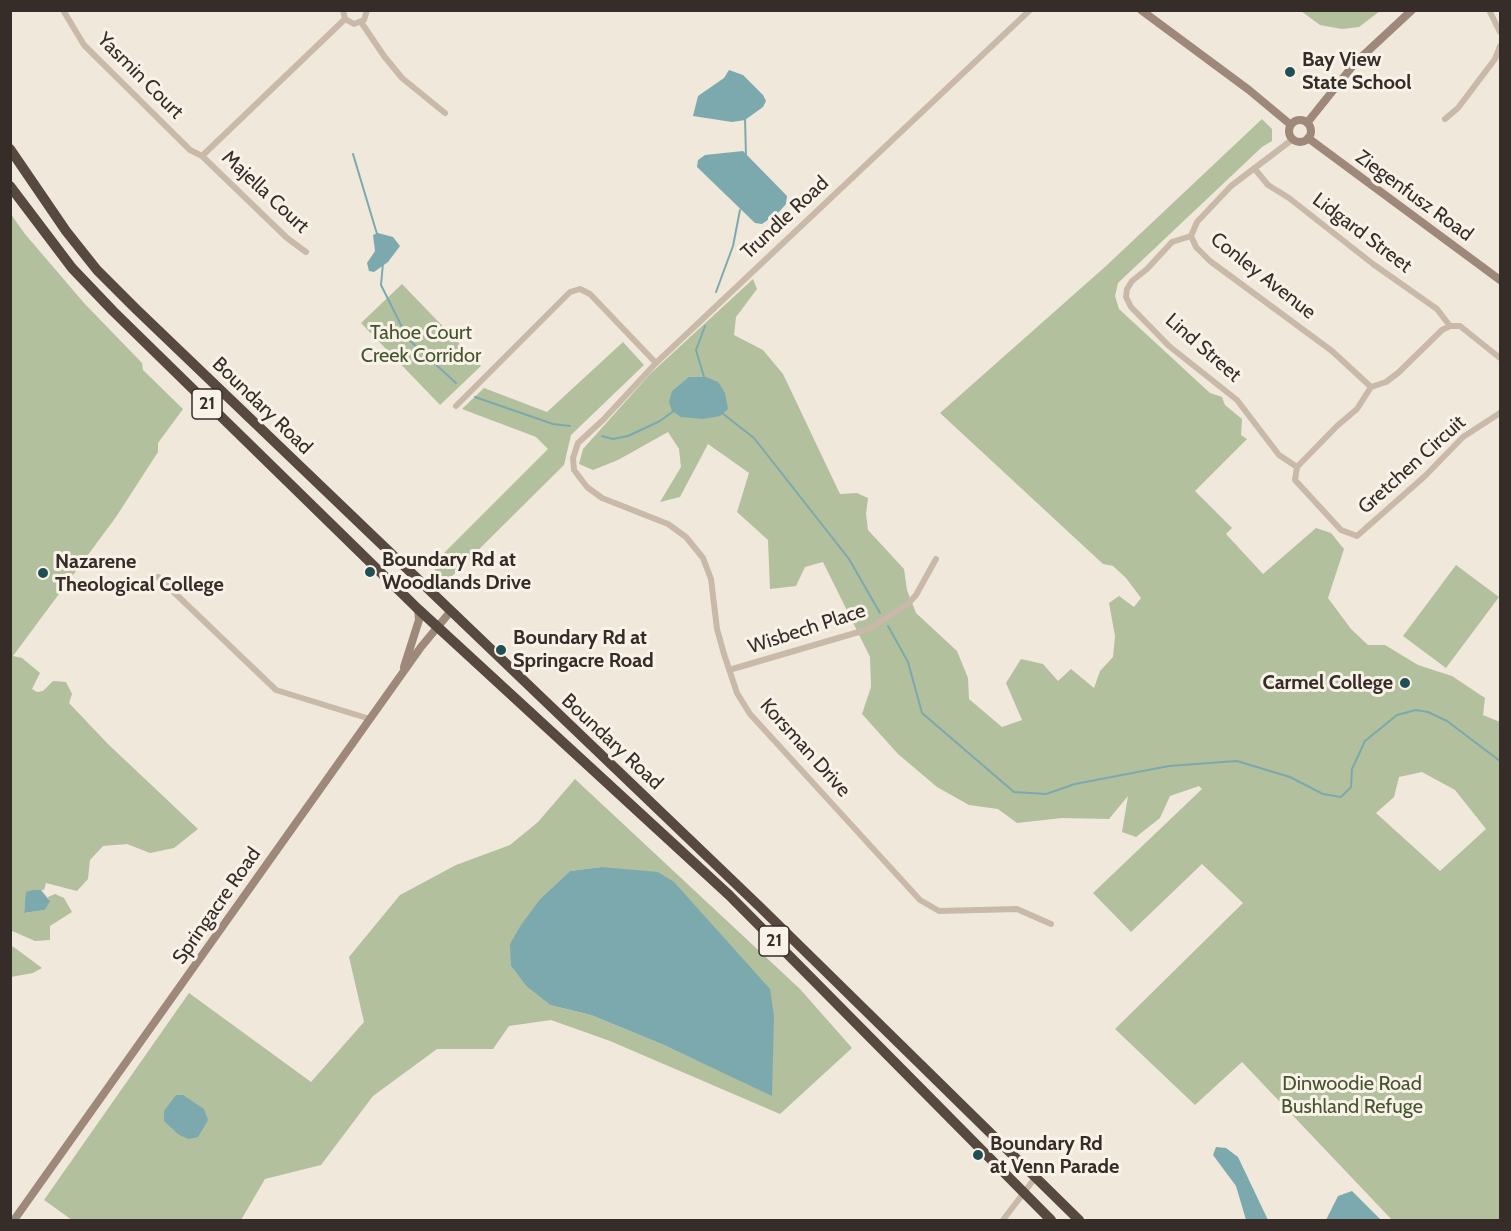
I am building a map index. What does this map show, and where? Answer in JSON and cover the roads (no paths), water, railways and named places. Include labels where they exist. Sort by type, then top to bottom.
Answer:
[{"type":"highway","name":"Boundary Road","points":[[10,149],[66,231],[97,270],[450,612],[759,906],[1079,1221]]},
{"type":"highway","name":"Boundary Road","points":[[10,186],[51,242],[113,311],[418,609],[729,895],[1051,1221]]},
{"type":"highway","points":[[51,242],[66,231]]},
{"type":"street","name":"Yasmin Court","points":[[63,10],[84,45],[190,150],[202,156]]},
{"type":"street","points":[[343,10],[345,19],[354,24],[361,22],[367,10]]},
{"type":"street","name":"Trundle Road","points":[[573,458],[578,443],[603,420],[656,363],[1030,10]]},
{"type":"street","points":[[1141,10],[1249,90],[1290,125]]},
{"type":"street","points":[[1307,123],[1355,63],[1412,10]]},
{"type":"street","points":[[1489,10],[1500,32]]},
{"type":"street","points":[[202,156],[345,19]]},
{"type":"street","points":[[361,22],[402,78],[445,113]]},
{"type":"street","points":[[1445,119],[1458,108],[1496,59],[1500,46]]},
{"type":"street","points":[[1298,120],[1307,123],[1311,130],[1308,138],[1302,141],[1293,139],[1289,134],[1290,125],[1298,120]]},
{"type":"street","name":"Ziegenfusz Road","points":[[1308,138],[1500,280]]},
{"type":"street","name":"Conley Avenue","points":[[1293,139],[1231,186],[1197,222],[1191,236],[1196,247],[1210,261],[1332,351],[1371,387]]},
{"type":"street","name":"Majella Court","points":[[202,156],[287,238],[306,252]]},
{"type":"street","name":"Lidgard Street","points":[[1254,168],[1268,185],[1437,309],[1449,326]]},
{"type":"street","name":"Lind Street","points":[[1191,236],[1172,242],[1147,269],[1132,280],[1126,289],[1126,297],[1131,307],[1169,346],[1237,400],[1279,455],[1297,466]]},
{"type":"street","points":[[456,406],[570,292],[580,289],[590,294],[656,363]]},
{"type":"street","points":[[1297,466],[1337,426],[1357,410],[1371,387],[1386,382],[1398,373],[1405,363],[1449,326],[1466,329],[1500,358]]},
{"type":"street","name":"Gretchen Circuit","points":[[1297,466],[1295,480],[1341,530],[1357,536],[1425,476],[1462,437],[1500,413]]},
{"type":"street","name":"Korsman Drive","points":[[573,458],[574,470],[587,487],[602,498],[668,525],[686,537],[703,558],[711,579],[717,629],[729,670],[737,693],[750,714],[929,907],[952,912],[1017,909],[1051,924]]},
{"type":"street","name":"Wisbech Place","points":[[729,670],[869,629],[908,604],[936,559]]},
{"type":"street","points":[[158,577],[276,690],[370,719]]},
{"type":"street","points":[[401,675],[419,620],[418,609]]},
{"type":"street","name":"Springacre Road","points":[[14,1221],[401,675],[450,612]]},
{"type":"street","points":[[1003,1221],[1035,1178]]},
{"type":"water","points":[[729,70],[743,75],[763,95],[766,101],[763,107],[745,120],[732,122],[693,116],[698,96],[724,78]]},
{"type":"water","points":[[743,151],[787,196],[786,204],[779,212],[762,224],[755,223],[697,167],[698,160],[705,155]]},
{"type":"water","points":[[378,233],[393,237],[400,246],[388,262],[374,272],[369,271],[367,263],[375,251],[373,235]]},
{"type":"water","points":[[689,377],[706,377],[718,382],[725,393],[728,409],[720,416],[703,419],[681,417],[672,411],[669,402],[672,391]]},
{"type":"water","points":[[601,867],[658,872],[674,882],[770,989],[774,1016],[772,1096],[664,1045],[591,1015],[550,1005],[526,986],[511,966],[510,944],[541,898],[570,871]]},
{"type":"water","points":[[41,890],[50,901],[45,910],[24,913],[26,892]]},
{"type":"water","points":[[176,1095],[183,1095],[204,1109],[208,1120],[198,1137],[189,1139],[179,1135],[164,1121],[164,1111]]},
{"type":"water","points":[[1216,1147],[1226,1148],[1238,1157],[1268,1220],[1246,1220],[1236,1186],[1213,1155]]},
{"type":"water","points":[[1352,1191],[1381,1220],[1326,1220],[1338,1196]]},
{"type":"waterway","points":[[745,117],[746,157]]},
{"type":"waterway","points":[[353,154],[377,234]]},
{"type":"waterway","points":[[716,292],[733,246],[740,210]]},
{"type":"waterway","points":[[383,263],[381,285],[408,339],[456,383]]},
{"type":"waterway","points":[[704,377],[696,350],[705,326]]},
{"type":"waterway","points":[[475,397],[553,424],[570,426]]},
{"type":"waterway","points":[[602,436],[613,439],[628,436],[660,421],[675,410]]},
{"type":"waterway","points":[[722,413],[754,438],[849,559],[880,613]]},
{"type":"waterway","points":[[888,626],[908,662],[922,713],[1014,792],[1046,794],[1075,784],[1169,766],[1237,761],[1290,777],[1323,794],[1341,797],[1351,787],[1352,769],[1365,741],[1397,715],[1416,710],[1428,712],[1447,721],[1500,761]]},
{"type":"place","name":"Bay View State School","points":[[1290,72]]},
{"type":"place","name":"Boundary Rd at Woodlands Drive","points":[[370,572]]},
{"type":"place","name":"Nazarene Theological College","points":[[43,573]]},
{"type":"place","name":"Boundary Rd at Springacre Road","points":[[501,650]]},
{"type":"place","name":"Carmel College","points":[[1405,683]]},
{"type":"place","name":"Boundary Rd at Venn Parade","points":[[978,1155]]},
{"type":"park label","name":"Tahoe Court Creek Corridor","points":[[421,344]]},
{"type":"park label","name":"Dinwoodie Road Bushland Refuge","points":[[1352,1096]]}]
